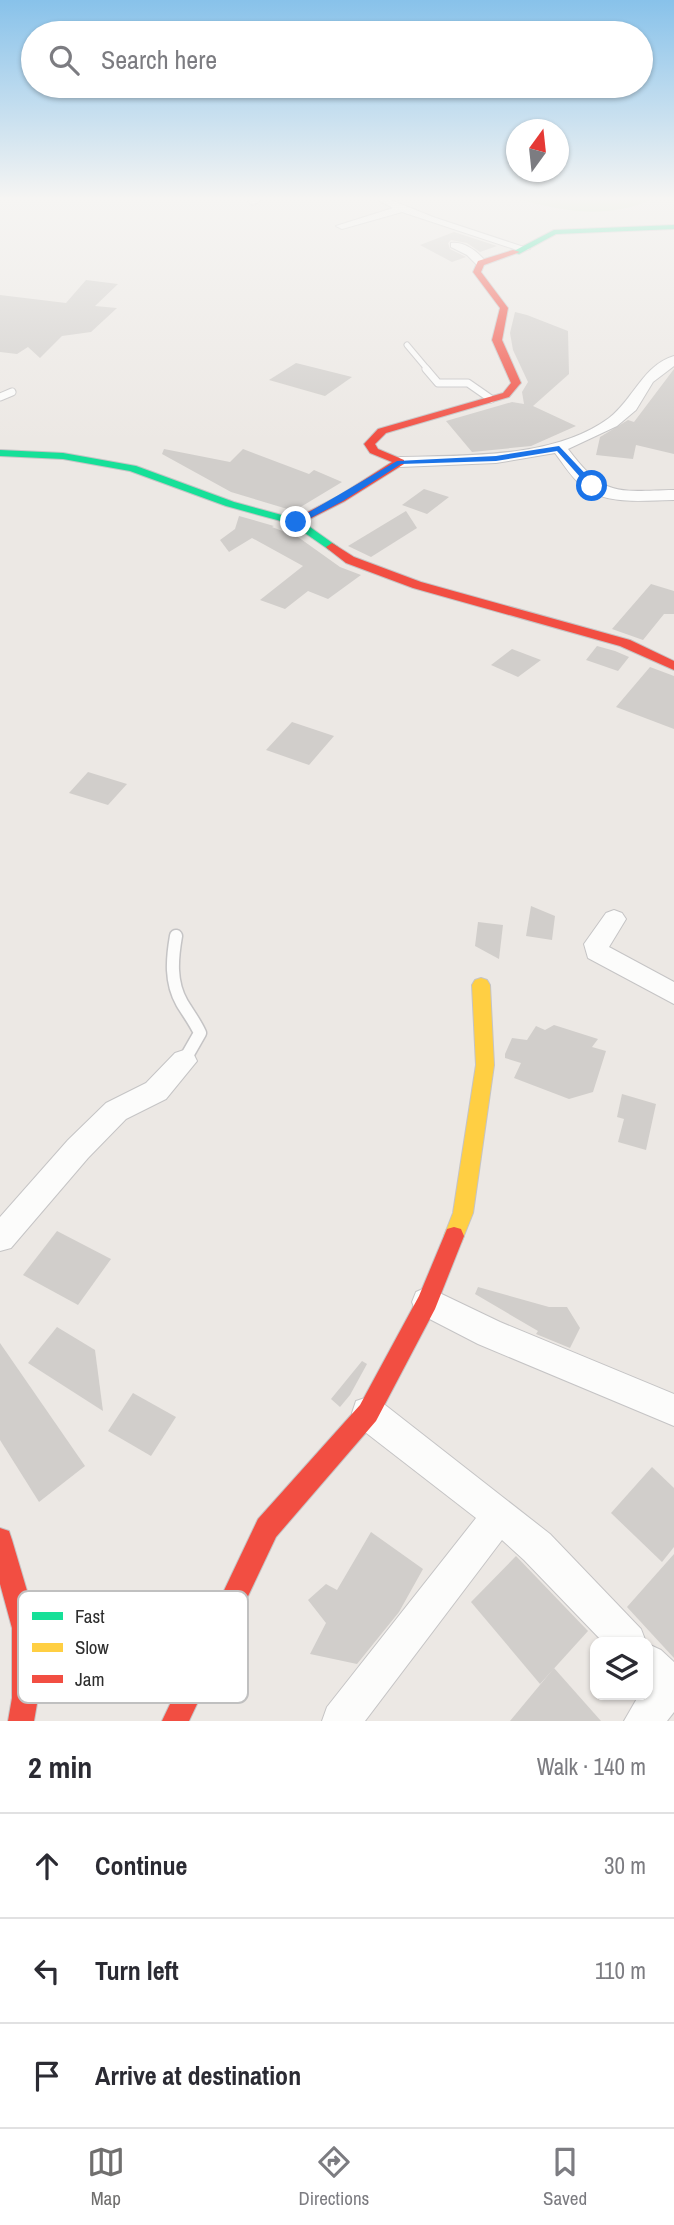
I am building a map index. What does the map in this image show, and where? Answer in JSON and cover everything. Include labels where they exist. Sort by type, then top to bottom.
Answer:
[{"type":"street","points":[[483,280],[503,308],[497,340],[516,383],[506,395],[382,431],[369,444],[374,451],[400,462],[496,458],[559,448],[612,423],[631,407],[649,379],[674,360]]},
{"type":"street","points":[[559,448],[592,486],[636,496],[655,498],[674,495]]},
{"type":"street","points":[[0,453],[64,456],[132,468],[230,504],[296,522],[350,560],[406,581],[625,643],[674,666]]},
{"type":"street","points":[[296,522],[341,499],[400,462]]},
{"type":"street","points":[[614,919],[596,944],[597,951],[608,960],[674,994]]},
{"type":"street","points":[[237,1591],[267,1528],[368,1413],[427,1302],[463,1213],[485,1065],[481,985]]},
{"type":"street","points":[[0,1238],[78,1149],[116,1111],[156,1091],[184,1061]]},
{"type":"street","points":[[427,1302],[489,1334],[674,1410]]},
{"type":"street","points":[[368,1413],[537,1547],[623,1637]]},
{"type":"street","points":[[341,1721],[500,1515]]},
{"type":"street","points":[[0,1540],[18,1603]]},
{"type":"street","points":[[643,1721],[664,1677]]},
{"type":"street","points":[[21,1721],[24,1703]]},
{"type":"street","points":[[175,1721],[184,1703]]},
{"type":"lane","points":[[407,345],[438,383],[463,382],[491,399]]},
{"type":"lane","points":[[0,397],[12,392]]},
{"type":"lane","points":[[176,936],[172,973],[180,999],[195,1019],[200,1033],[184,1061]]},
{"type":"building","points":[[86,280],[118,284],[95,306],[117,308],[91,332],[62,336],[40,358],[28,347],[17,354],[0,352],[0,295],[66,303]]},
{"type":"building","points":[[515,312],[568,331],[569,374],[533,406],[576,426],[531,446],[472,452],[446,421],[512,402],[524,404],[522,392],[528,382],[513,350],[510,333]]},
{"type":"building","points":[[296,363],[352,377],[325,396],[269,380]]},
{"type":"building","points":[[674,369],[674,454],[636,445],[633,459],[596,455],[600,437],[628,420],[634,422]]},
{"type":"building","points":[[164,449],[230,462],[243,449],[309,474],[314,470],[342,482],[294,511],[231,492],[162,454]]},
{"type":"building","points":[[424,489],[449,497],[427,514],[402,505]]},
{"type":"building","points":[[406,511],[417,528],[371,557],[348,546]]},
{"type":"building","points":[[239,516],[274,526],[272,527],[298,537],[340,567],[361,575],[328,599],[308,591],[285,609],[260,600],[303,566],[252,538],[229,552],[220,540],[235,529]]},
{"type":"building","points":[[651,584],[674,591],[674,614],[664,614],[643,640],[612,629]]},
{"type":"building","points":[[597,646],[629,657],[618,671],[586,660]]},
{"type":"building","points":[[512,649],[541,660],[518,677],[491,665]]},
{"type":"building","points":[[650,667],[674,676],[674,729],[616,707]]},
{"type":"building","points":[[292,722],[334,736],[309,765],[266,750]]},
{"type":"building","points":[[88,772],[127,784],[108,805],[69,793]]},
{"type":"building","points":[[531,906],[555,916],[552,940],[526,936]]},
{"type":"building","points":[[478,922],[503,925],[499,959],[475,946]]},
{"type":"building","points":[[554,1025],[598,1039],[592,1047],[606,1051],[593,1092],[569,1099],[514,1078],[521,1063],[505,1058],[512,1038],[527,1040],[536,1026],[545,1030]]},
{"type":"building","points":[[622,1094],[656,1104],[646,1150],[618,1142],[624,1119],[617,1117]]},
{"type":"building","points":[[57,1231],[111,1259],[78,1305],[23,1275]]},
{"type":"building","points":[[478,1287],[549,1307],[567,1307],[580,1328],[570,1348],[536,1334],[538,1331],[475,1294]]},
{"type":"building","points":[[57,1327],[95,1350],[103,1411],[28,1363]]},
{"type":"building","points":[[0,1343],[85,1466],[39,1502],[0,1440]]},
{"type":"building","points":[[362,1361],[367,1364],[340,1407],[331,1399]]},
{"type":"building","points":[[133,1393],[176,1417],[151,1456],[108,1431]]},
{"type":"building","points":[[652,1467],[674,1488],[674,1547],[662,1562],[611,1513]]},
{"type":"building","points":[[371,1532],[423,1569],[399,1612],[357,1664],[310,1654],[326,1623],[308,1600],[326,1584],[337,1590]]},
{"type":"building","points":[[674,1554],[674,1658],[627,1607]]},
{"type":"building","points":[[516,1556],[588,1631],[540,1684],[471,1602]]},
{"type":"building","points":[[554,1668],[601,1721],[510,1721]]},
{"type":"traffic: fast","points":[[0,453],[63,456],[132,468],[230,504],[296,522],[332,547]]},
{"type":"traffic: slow","points":[[454,1236],[463,1213],[485,1065],[481,985]]},
{"type":"traffic: jam","points":[[296,522],[341,499],[400,462],[374,451],[369,444],[382,431],[506,395],[516,383],[497,340],[504,308],[483,280]]},
{"type":"traffic: jam","points":[[332,547],[350,560],[417,585],[625,643],[674,666]]},
{"type":"traffic: jam","points":[[237,1591],[267,1528],[368,1413],[427,1302],[454,1236]]},
{"type":"traffic: jam","points":[[0,1540],[18,1603]]},
{"type":"traffic: jam","points":[[21,1721],[24,1703]]},
{"type":"traffic: jam","points":[[175,1721],[184,1703]]},
{"type":"route","points":[[296,522],[341,499],[400,462],[496,458],[559,448],[592,486]]}]
